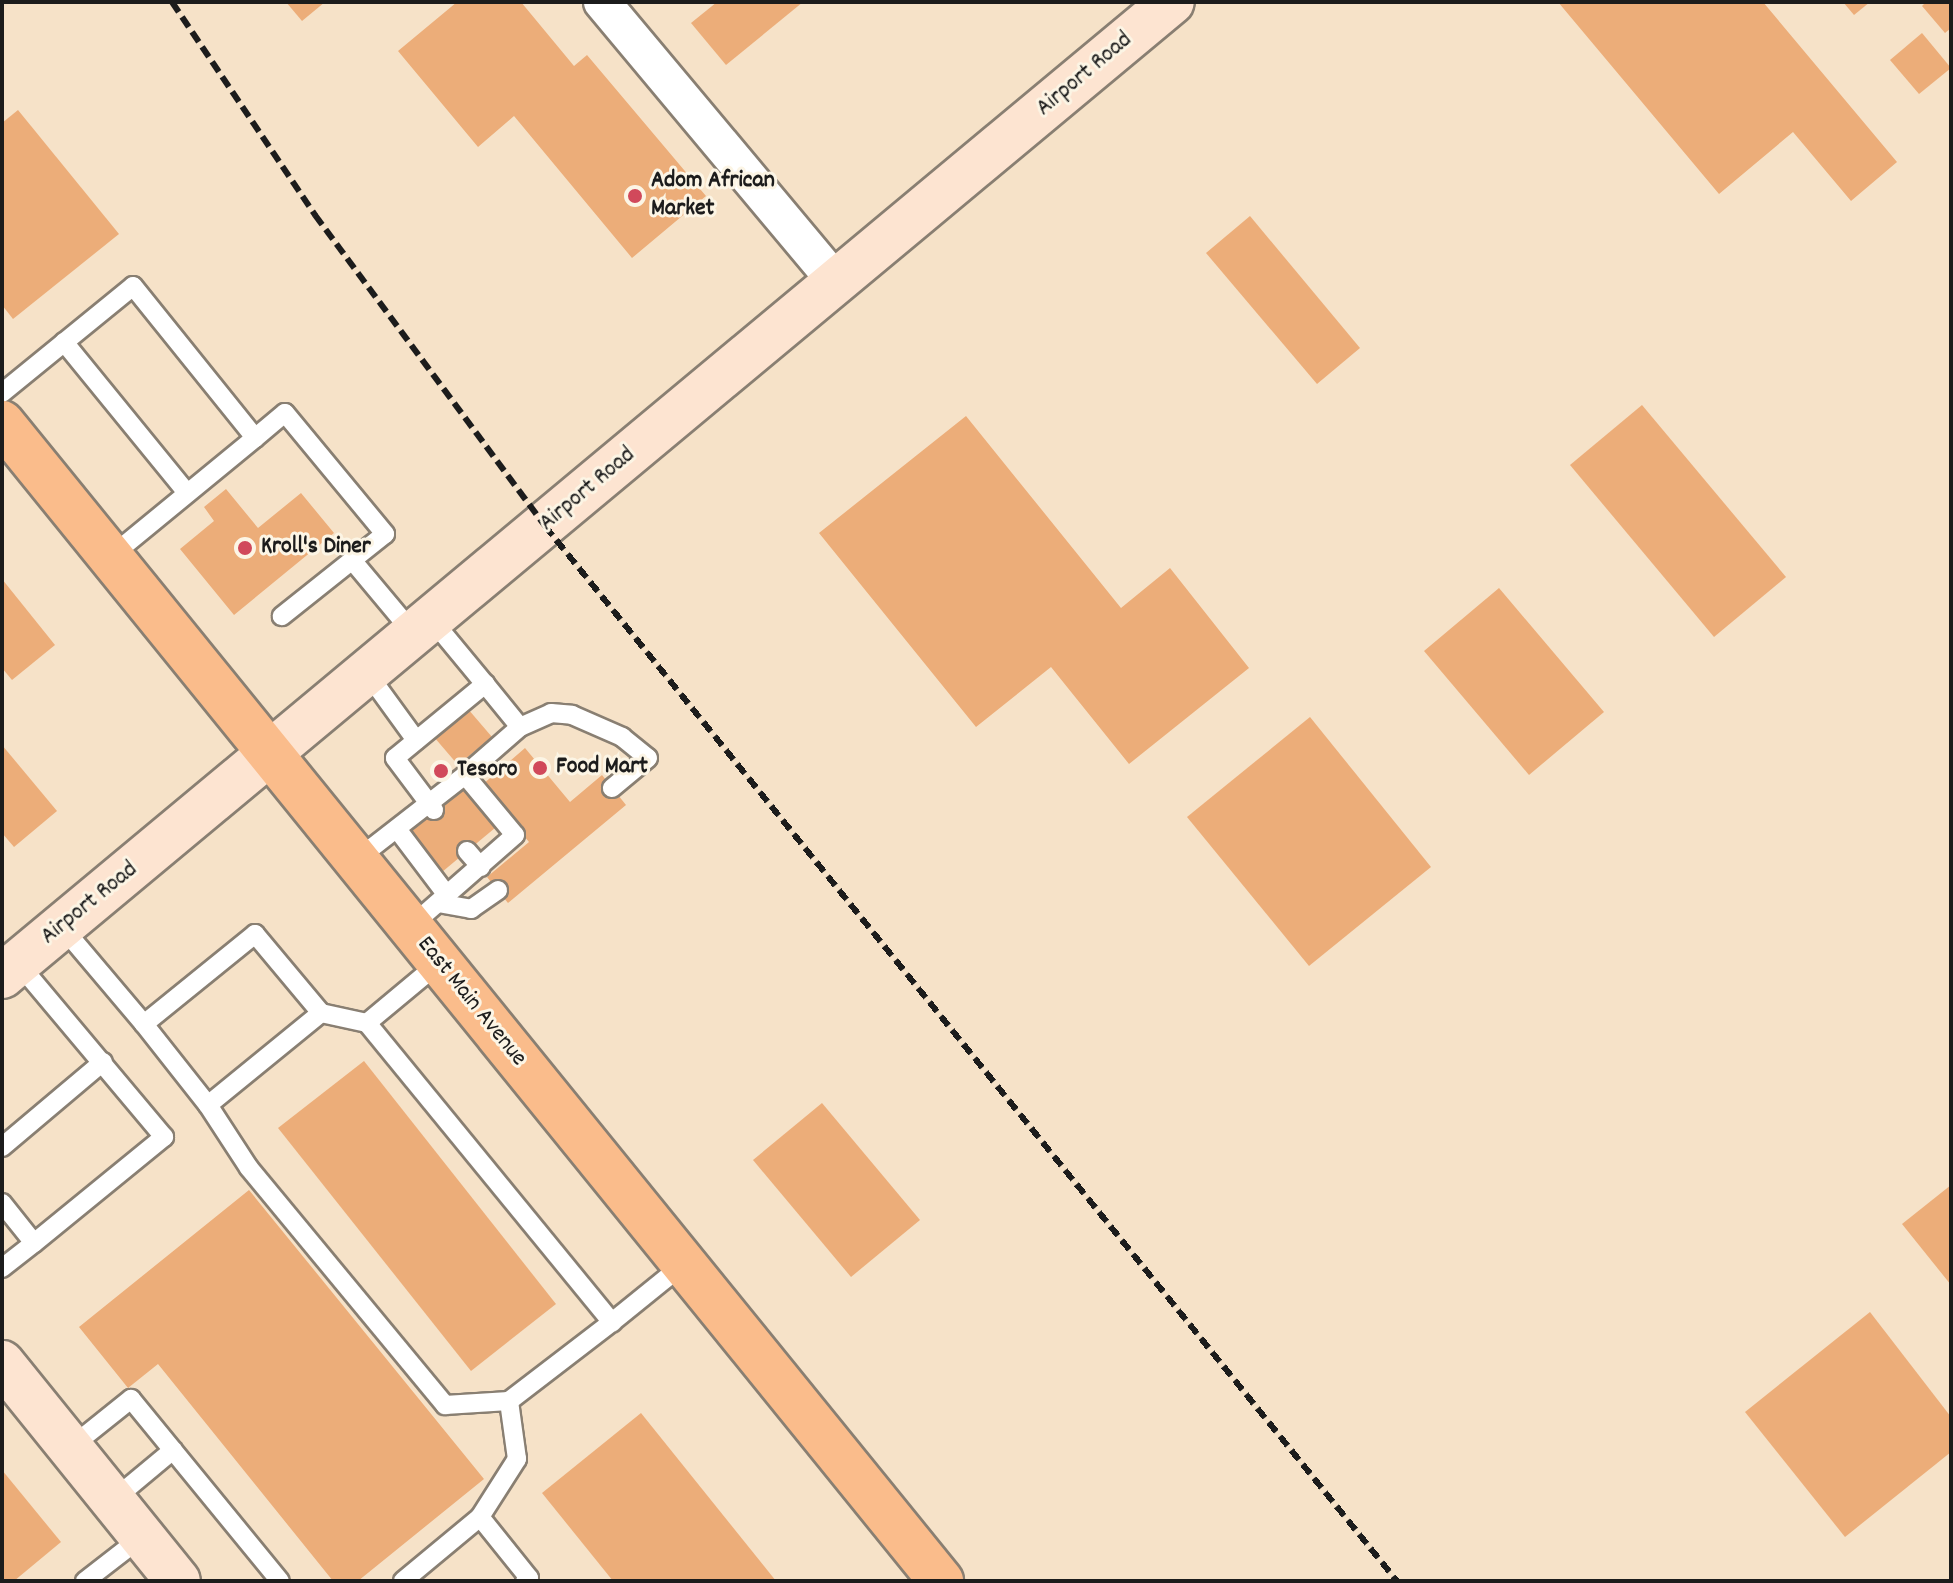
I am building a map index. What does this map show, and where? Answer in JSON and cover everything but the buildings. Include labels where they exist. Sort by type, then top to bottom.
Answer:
[{"type":"main road","name":"Airport Road","points":[[10,970],[837,283],[1154,12]]},
{"type":"main road","name":"East Main Avenue","points":[[2,423],[356,860],[432,908],[439,963],[941,1581]]},
{"type":"main road","points":[[2,1363],[178,1581]]},
{"type":"street","points":[[602,2],[837,283]]},
{"type":"lane","points":[[2,393],[133,286],[255,438]]},
{"type":"lane","points":[[64,342],[187,493]]},
{"type":"lane","points":[[110,557],[285,413],[385,534],[282,616]]},
{"type":"lane","points":[[352,560],[485,684],[520,727]]},
{"type":"lane","points":[[368,674],[416,740]]},
{"type":"lane","points":[[431,807],[395,758],[485,684]]},
{"type":"lane","points":[[356,860],[431,807],[520,727],[551,713],[572,715],[622,737],[648,758],[612,788]]},
{"type":"lane","points":[[432,908],[515,835],[465,775]]},
{"type":"lane","points":[[397,829],[432,908]]},
{"type":"lane","points":[[467,851],[481,867]]},
{"type":"lane","points":[[432,908],[471,909],[498,890]]},
{"type":"lane","points":[[62,927],[208,1105],[249,1168],[445,1405],[509,1401],[684,1264]]},
{"type":"lane","points":[[144,1024],[255,934],[321,1013],[367,1023],[612,1322]]},
{"type":"lane","points":[[367,1023],[439,963]]},
{"type":"lane","points":[[2,1268],[164,1137],[103,1062],[10,970]]},
{"type":"lane","points":[[208,1105],[321,1013]]},
{"type":"lane","points":[[2,1147],[103,1062]]},
{"type":"lane","points":[[2,1203],[34,1243]]},
{"type":"lane","points":[[71,1447],[131,1399],[280,1581]]},
{"type":"lane","points":[[403,1581],[480,1517],[517,1459],[509,1401]]},
{"type":"lane","points":[[113,1500],[173,1450]]},
{"type":"lane","points":[[480,1517],[529,1578],[525,1581]]},
{"type":"lane","points":[[85,1581],[142,1537]]},
{"type":"railway","points":[[172,2],[315,215],[545,526],[1397,1581]]},
{"type":"place","name":"Adom African Market","points":[[635,196]]},
{"type":"place","name":"Kroll's Diner","points":[[245,548]]},
{"type":"place","name":"Food Mart","points":[[540,768]]},
{"type":"place","name":"Tesoro","points":[[441,771]]}]
